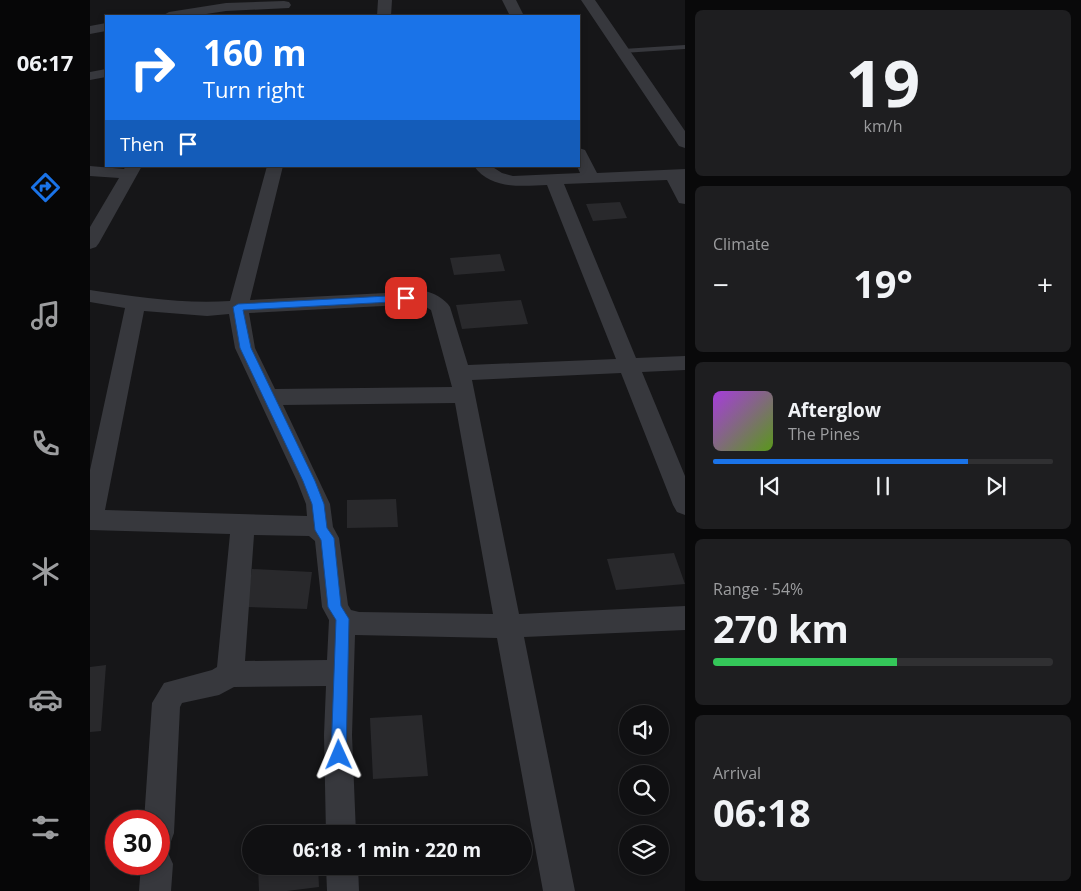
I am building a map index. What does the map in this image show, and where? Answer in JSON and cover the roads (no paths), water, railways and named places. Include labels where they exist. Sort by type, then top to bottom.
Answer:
[{"type":"street","points":[[184,0],[195,14],[250,3],[284,7]]},
{"type":"street","points":[[384,15],[385,0]]},
{"type":"street","points":[[510,0],[517,15]]},
{"type":"street","points":[[588,0],[685,143]]},
{"type":"street","points":[[90,30],[105,27]]},
{"type":"street","points":[[90,76],[105,73]]},
{"type":"street","points":[[580,155],[591,179]]},
{"type":"street","points":[[275,167],[238,307],[246,348],[309,481],[318,504],[321,530],[327,538],[335,607],[342,619],[338,735],[341,825]]},
{"type":"street","points":[[483,167],[489,175],[500,180],[591,179],[679,175],[685,199]]},
{"type":"street","points":[[90,171],[132,170]]},
{"type":"street","points":[[90,243],[132,170]]},
{"type":"street","points":[[554,180],[685,505]]},
{"type":"street","points":[[90,296],[136,304],[184,308],[425,297],[440,307],[460,373],[560,891]]},
{"type":"street","points":[[136,304],[90,520],[243,523],[309,526],[321,530]]},
{"type":"street","points":[[460,373],[685,362]]},
{"type":"street","points":[[268,396],[464,395]]},
{"type":"street","points":[[229,674],[232,659],[243,523]]},
{"type":"street","points":[[342,619],[359,624],[509,626],[685,618]]},
{"type":"street","points":[[160,810],[166,703],[174,692],[219,682],[229,674],[340,673]]},
{"type":"street","points":[[155,891],[156,875]]},
{"type":"street","points":[[342,875],[343,891]]},
{"type":"lane","points":[[623,51],[685,47]]}]
